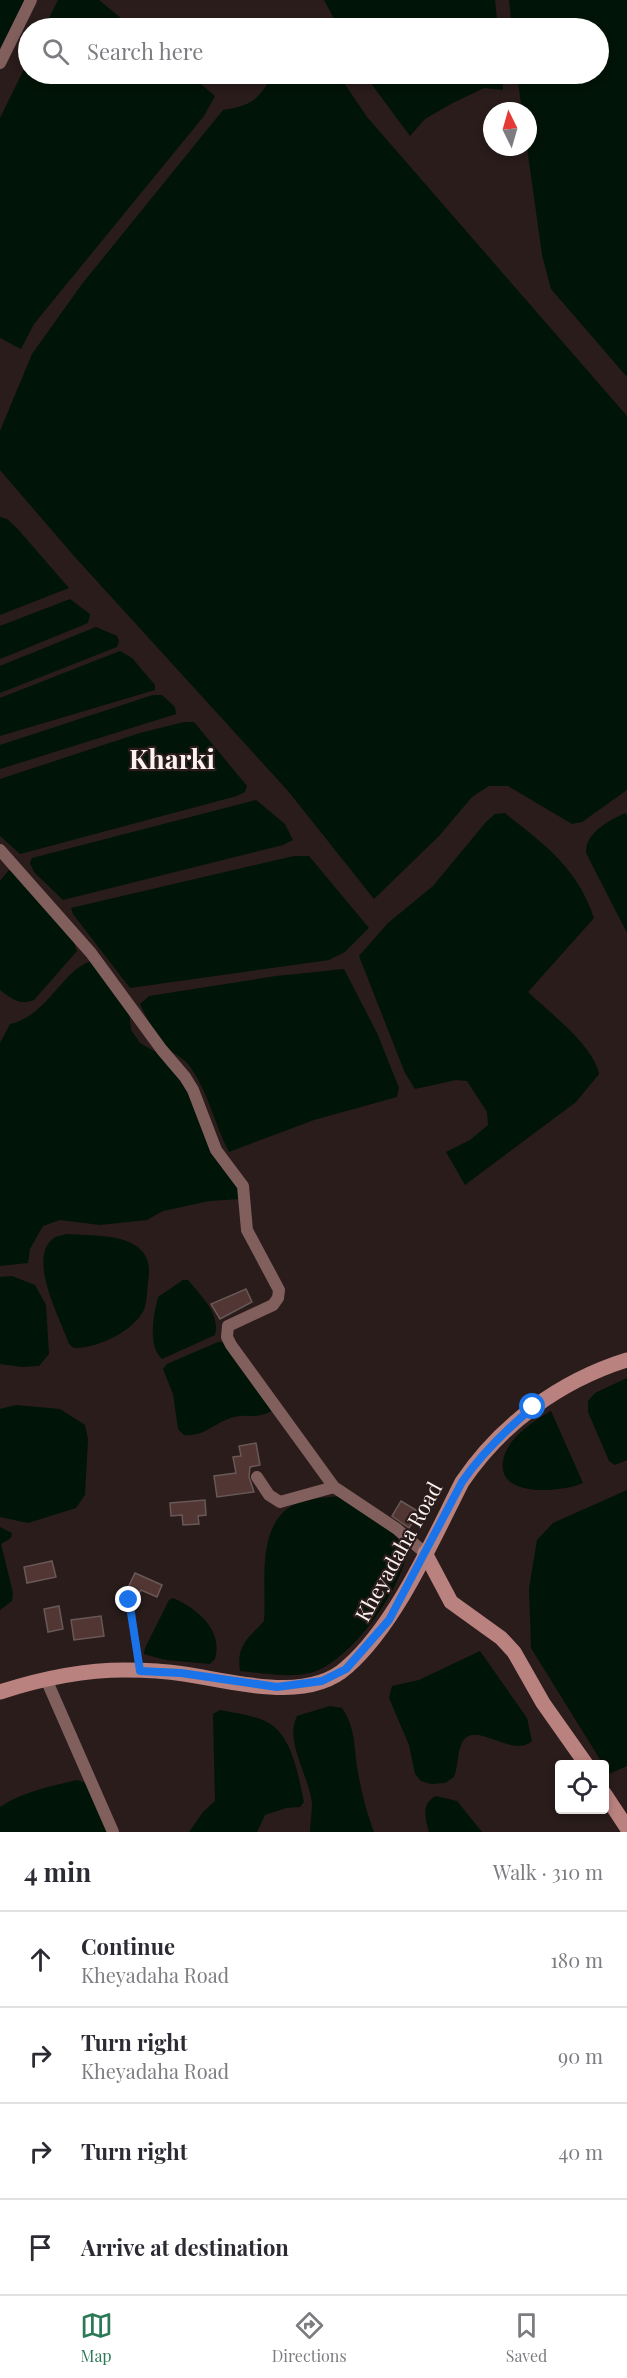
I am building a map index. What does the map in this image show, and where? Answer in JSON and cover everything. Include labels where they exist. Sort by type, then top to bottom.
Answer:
[{"type":"main road","name":"Kheyadaha Road","points":[[0,1692],[73,1674],[140,1671],[181,1673],[258,1687],[297,1686],[322,1681],[346,1669],[389,1620],[462,1482],[476,1462],[503,1433],[533,1407],[572,1383],[627,1360]]},
{"type":"main road","points":[[425,1553],[451,1602],[501,1638],[514,1652],[543,1703],[583,1760]]},
{"type":"main road","points":[[609,1801],[627,1828]]},
{"type":"street","points":[[22,18],[31,0]]},
{"type":"street","points":[[0,63],[18,26]]},
{"type":"street","points":[[0,850],[91,953],[193,1090],[216,1149],[243,1186],[247,1230],[279,1290],[278,1298],[273,1305],[228,1326],[227,1337],[334,1487],[397,1529],[425,1553]]},
{"type":"street","points":[[257,1477],[269,1495],[280,1502],[334,1487]]},
{"type":"street","points":[[46,1679],[113,1832]]},
{"type":"lane","points":[[129,1600],[140,1671]]},
{"type":"shaded area","points":[[0,0],[25,0],[0,48]]},
{"type":"shaded area","points":[[58,0],[99,0],[121,18],[49,18]]},
{"type":"shaded area","points":[[324,0],[495,0],[497,18],[334,18]]},
{"type":"shaded area","points":[[509,0],[627,0],[627,377],[551,289],[542,255],[528,156],[537,156],[537,102],[521,102],[518,84],[609,84],[609,18],[511,18]]},
{"type":"shaded area","points":[[18,81],[18,84],[201,84],[215,96],[204,116],[34,324],[21,349],[0,338],[0,118]]},
{"type":"shaded area","points":[[267,84],[345,84],[367,117],[627,416],[627,790],[582,822],[572,824],[508,786],[489,786],[472,797],[439,836],[374,899],[288,791],[74,556],[0,470],[0,431],[32,354],[82,284],[223,110],[242,106],[254,100]]},
{"type":"shaded area","points":[[371,84],[503,84],[503,90],[484,88],[451,104],[425,119],[410,136]]},
{"type":"shaded area","points":[[0,517],[7,519],[16,527],[69,588],[0,615]]},
{"type":"shaded area","points":[[70,599],[90,614],[88,623],[0,659],[0,626]]},
{"type":"shaded area","points":[[96,627],[117,636],[119,641],[117,647],[0,693],[0,666]]},
{"type":"shaded area","points":[[120,651],[132,658],[155,685],[155,690],[0,736],[0,698]]},
{"type":"shaded area","points":[[153,695],[162,695],[175,707],[176,714],[0,769],[0,745]]},
{"type":"shaded area","points":[[184,722],[194,722],[247,786],[245,792],[20,854],[0,836],[0,779],[140,733]]},
{"type":"shaded area","points":[[256,800],[285,824],[293,840],[283,845],[63,900],[34,872],[30,863],[32,858]]},
{"type":"shaded area","points":[[505,813],[558,858],[579,885],[594,918],[528,992],[580,1041],[589,1052],[599,1074],[576,1102],[465,1185],[446,1152],[470,1140],[488,1125],[487,1112],[467,1081],[456,1080],[415,1089],[405,1073],[359,956],[388,923],[433,886],[486,822],[495,814]]},
{"type":"shaded area","points":[[625,813],[627,815],[627,933],[586,853],[589,839],[593,834]]},
{"type":"shaded area","points":[[294,856],[309,856],[369,928],[345,952],[329,960],[130,988],[73,914],[71,908]]},
{"type":"shaded area","points":[[9,870],[18,876],[74,943],[77,951],[34,1000],[29,1002],[16,1001],[0,990],[0,881]]},
{"type":"shaded area","points":[[92,961],[129,1008],[131,1030],[140,1043],[159,1054],[183,1081],[224,1170],[241,1189],[240,1199],[209,1201],[163,1211],[147,1220],[100,1225],[60,1220],[43,1226],[30,1249],[28,1263],[0,1266],[0,1043],[10,1024],[35,1012],[72,973]]},
{"type":"shaded area","points":[[344,969],[377,1033],[399,1088],[397,1097],[314,1120],[229,1152],[195,1074],[186,1062],[170,1050],[161,1039],[140,1004],[149,996],[276,976]]},
{"type":"shaded area","points":[[67,1234],[107,1236],[127,1241],[142,1251],[149,1266],[146,1303],[139,1318],[114,1337],[83,1348],[74,1348],[69,1344],[53,1305],[44,1274],[43,1259],[46,1247],[54,1238]]},
{"type":"shaded area","points":[[12,1276],[35,1285],[46,1305],[49,1354],[39,1366],[22,1367],[0,1364],[0,1277]]},
{"type":"shaded area","points":[[183,1280],[188,1280],[208,1305],[215,1320],[215,1335],[162,1359],[154,1346],[153,1338],[158,1297]]},
{"type":"shaded area","points":[[218,1342],[225,1342],[272,1411],[256,1416],[234,1417],[204,1432],[184,1435],[178,1429],[173,1394],[163,1369],[167,1364]]},
{"type":"shaded area","points":[[627,1378],[627,1460],[615,1465],[609,1461],[588,1412],[588,1401],[595,1393]]},
{"type":"shaded area","points":[[16,1405],[60,1409],[85,1425],[88,1439],[85,1495],[76,1508],[28,1523],[0,1517],[0,1409]]},
{"type":"shaded area","points":[[551,1411],[583,1483],[547,1490],[520,1487],[510,1482],[504,1473],[505,1453],[521,1432]]},
{"type":"shaded area","points":[[627,1490],[627,1766],[609,1774],[609,1760],[600,1760],[531,1648],[529,1588],[537,1540],[553,1523]]},
{"type":"shaded area","points":[[338,1496],[391,1531],[407,1550],[396,1584],[372,1622],[357,1640],[325,1667],[310,1673],[293,1675],[240,1671],[240,1655],[244,1643],[264,1621],[264,1573],[268,1539],[274,1525],[283,1512],[301,1501]]},
{"type":"shaded area","points":[[0,1527],[12,1533],[11,1538],[1,1544],[13,1593],[12,1601],[0,1610]]},
{"type":"shaded area","points":[[173,1598],[199,1614],[212,1630],[217,1649],[215,1659],[210,1664],[166,1660],[144,1654],[169,1600]]},
{"type":"shaded area","points":[[480,1651],[527,1718],[532,1741],[514,1746],[483,1736],[466,1737],[461,1745],[454,1777],[445,1783],[431,1784],[421,1781],[415,1774],[409,1745],[389,1698],[392,1686],[419,1680]]},
{"type":"shaded area","points":[[330,1706],[342,1708],[349,1722],[362,1792],[374,1832],[310,1832],[312,1804],[296,1748],[294,1726],[297,1716]]},
{"type":"shaded area","points":[[220,1710],[265,1721],[282,1735],[293,1757],[304,1802],[300,1807],[286,1808],[265,1815],[257,1832],[189,1832],[203,1812],[215,1801],[213,1714]]},
{"type":"shaded area","points":[[77,1780],[89,1784],[113,1832],[0,1832],[0,1807],[27,1793]]},
{"type":"shaded area","points":[[436,1796],[457,1801],[482,1832],[429,1832],[425,1811],[428,1803]]},
{"type":"building","points":[[246,1289],[252,1302],[220,1319],[211,1304]]},
{"type":"building","points":[[256,1443],[260,1465],[250,1467],[249,1477],[254,1492],[217,1497],[214,1476],[236,1473],[233,1457],[241,1456],[239,1446]]},
{"type":"building","points":[[205,1500],[206,1515],[198,1516],[199,1524],[183,1525],[182,1515],[171,1516],[170,1503]]},
{"type":"building","points":[[401,1501],[419,1512],[409,1528],[392,1516]]},
{"type":"building","points":[[52,1561],[56,1577],[27,1583],[24,1567]]},
{"type":"building","points":[[135,1573],[162,1585],[157,1597],[141,1590],[137,1597],[126,1592]]},
{"type":"building","points":[[59,1606],[63,1629],[48,1632],[44,1609]]},
{"type":"building","points":[[101,1616],[104,1636],[74,1640],[71,1620]]},
{"type":"district","name":"Kharki","points":[[172,760]]},
{"type":"route","points":[[129,1600],[140,1671],[181,1673],[258,1687],[297,1686],[322,1681],[346,1669],[389,1620],[462,1482],[476,1462],[503,1433],[533,1407]]}]
